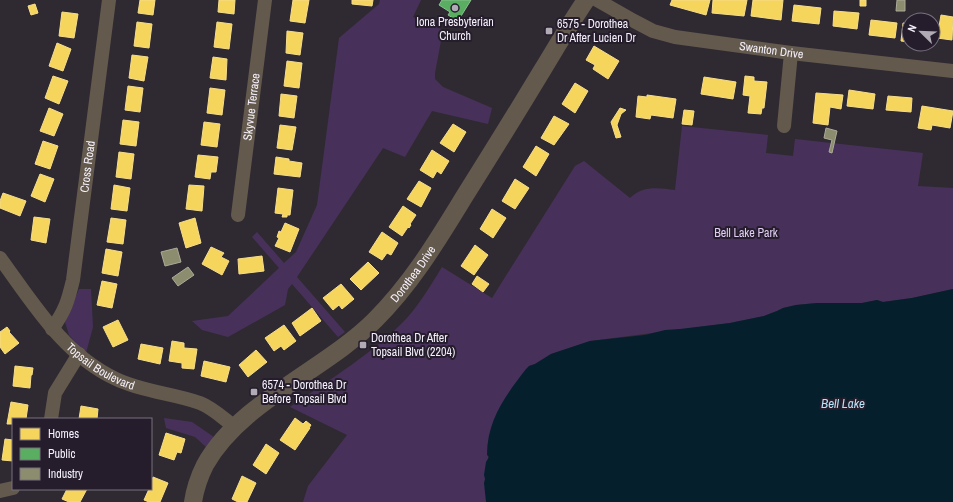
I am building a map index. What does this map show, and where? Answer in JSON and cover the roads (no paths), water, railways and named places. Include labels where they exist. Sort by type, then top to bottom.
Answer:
[{"type":"street","name":"Cross Road","points":[[52,329],[63,313],[73,280],[109,0]]},
{"type":"street","name":"Skyvue Terrace","points":[[238,214],[265,0]]},
{"type":"street","name":"Dorothea Drive","points":[[193,502],[198,482],[205,466],[216,449],[235,427],[257,409],[348,343],[373,322],[394,301],[421,267],[586,0]]},
{"type":"street","name":"Swanton Drive","points":[[597,0],[634,21],[653,30],[675,37],[792,53],[953,71]]},
{"type":"street","points":[[784,126],[792,53]]},
{"type":"street","name":"Topsail Boulevard","points":[[0,258],[52,329],[67,346],[101,371],[116,379],[157,393],[201,404],[216,412],[235,427]]},
{"type":"street","points":[[51,418],[55,393],[78,354]]},
{"type":"street","points":[[0,491],[12,488]]},
{"type":"water","name":"Bell Lake","points":[[953,289],[953,502],[486,502],[484,475],[486,462],[489,457],[487,455],[490,430],[494,419],[511,388],[526,369],[551,354],[590,341],[645,335],[665,330],[730,323],[764,316],[783,308],[796,305],[817,303],[862,303],[877,300],[883,302],[912,298]]},
{"type":"place","name":"Iona Presbyterian Church","points":[[455,8]]},
{"type":"place","name":"6575 - Dorothea Dr After Lucien Dr","points":[[549,31]]},
{"type":"place","name":"Dorothea Dr After Topsail Blvd (2204)","points":[[363,345]]},
{"type":"place","name":"6574 - Dorothea Dr Before Topsail Blvd","points":[[254,392]]},
{"type":"park label","name":"Bell Lake Park","points":[[746,233]]}]
